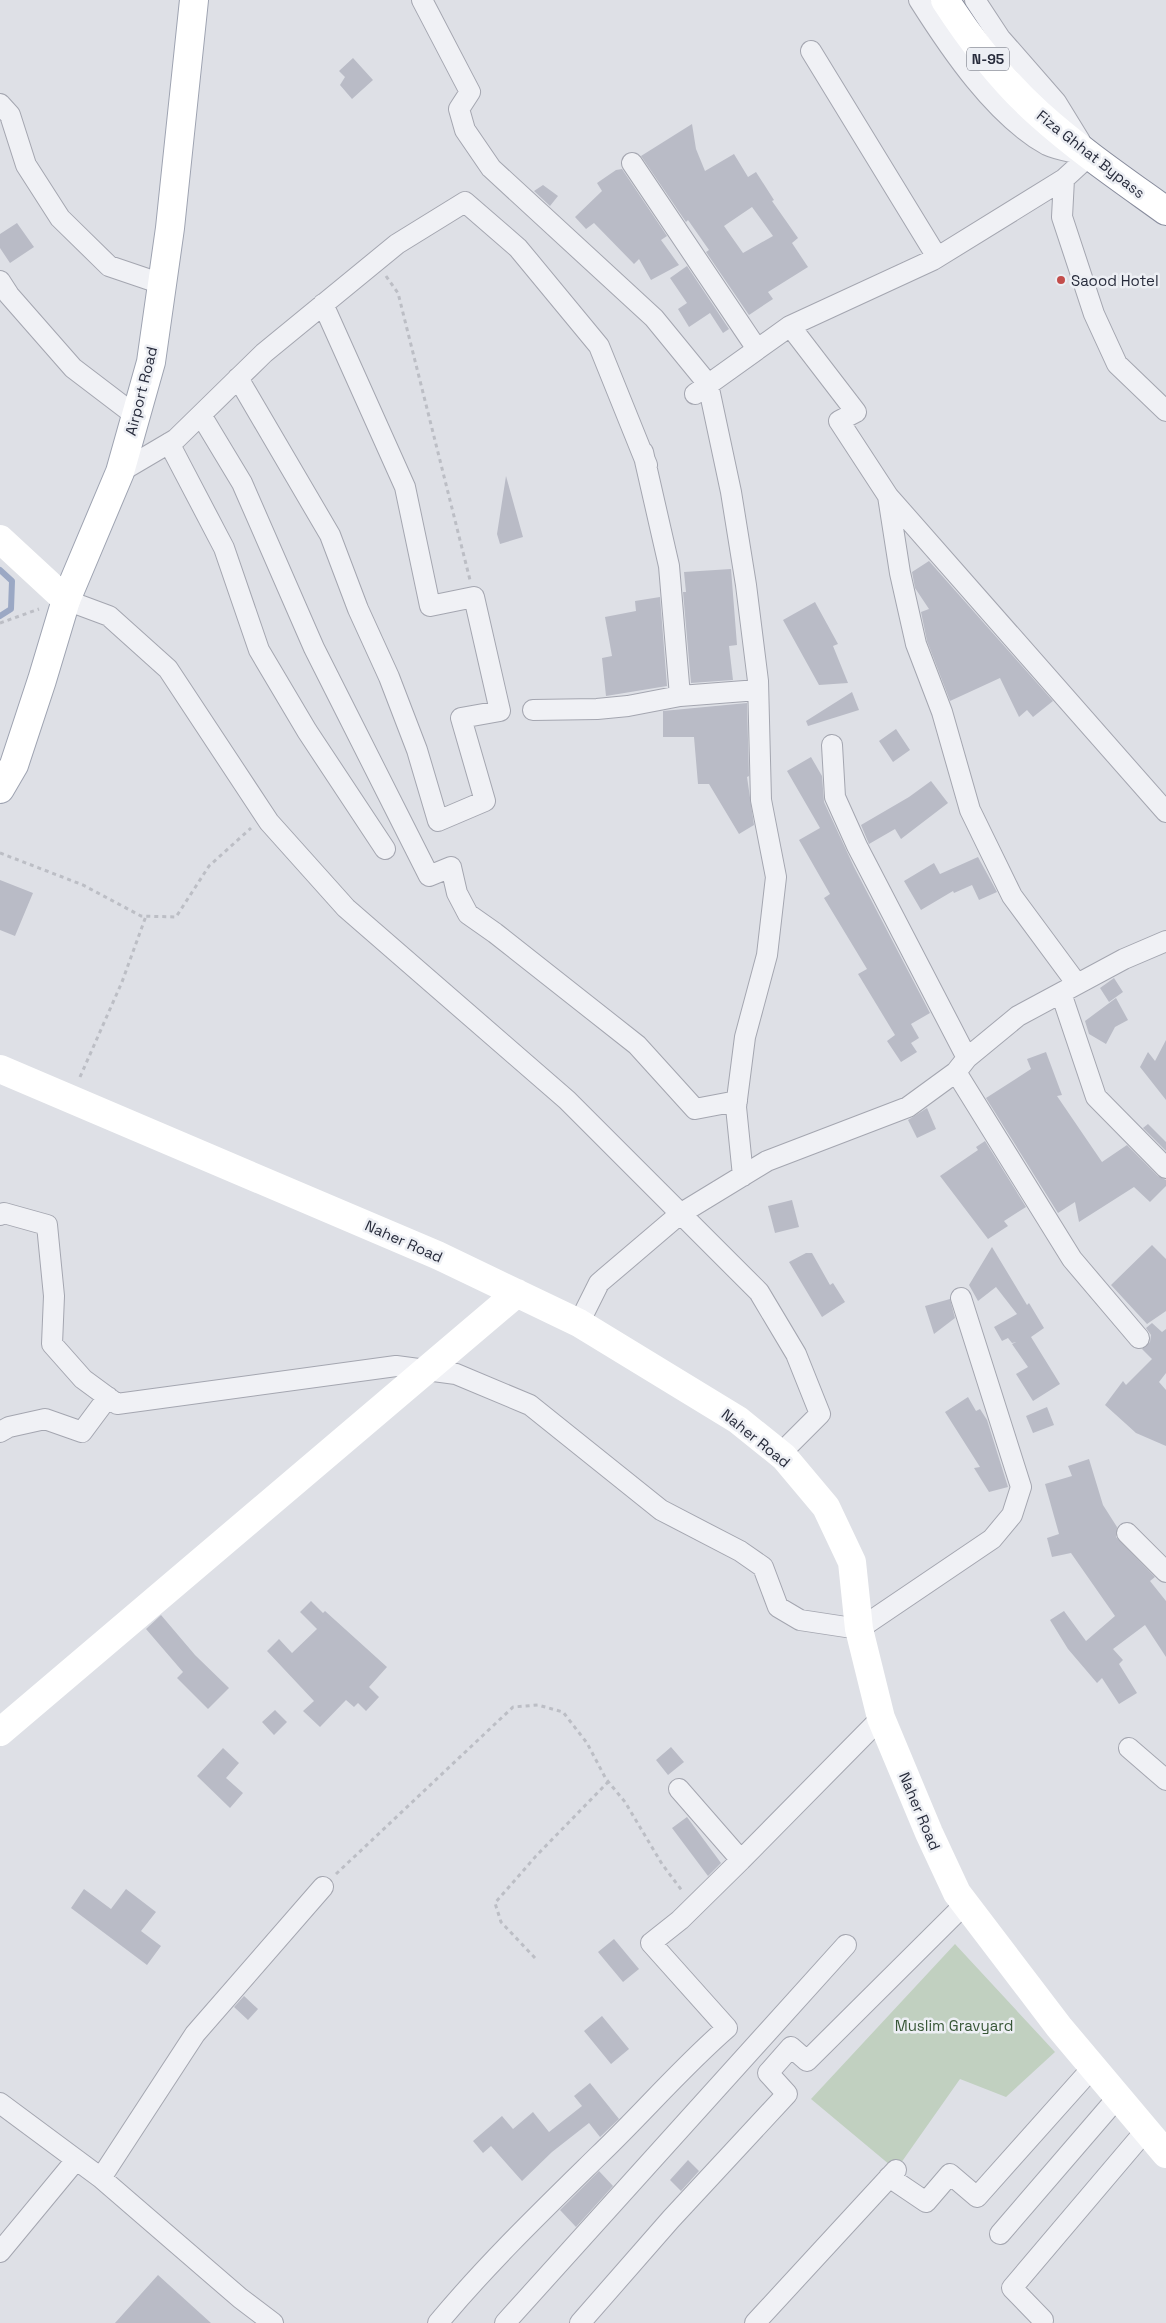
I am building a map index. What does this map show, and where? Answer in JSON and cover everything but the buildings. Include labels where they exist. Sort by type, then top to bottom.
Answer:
[{"type":"main road","name":"Airport Road","points":[[0,789],[14,764],[66,600],[120,472],[150,362],[170,228],[194,0]]},
{"type":"main road","name":"Fiza Ghhat Bypass","points":[[945,0],[996,68],[1038,113],[1089,156],[1166,211]]},
{"type":"main road","points":[[0,538],[66,600]]},
{"type":"main road","name":"Naher Road","points":[[0,1069],[419,1247],[578,1323],[738,1420],[780,1454],[826,1506],[849,1554],[852,1562],[859,1629],[881,1718],[928,1833],[957,1893],[1059,2027],[1166,2154]]},
{"type":"main road","points":[[0,1732],[517,1293]]},
{"type":"street","points":[[422,0],[470,92],[459,108],[465,130],[491,168],[654,318],[701,389],[730,492],[743,566],[758,690],[761,800],[776,877],[767,955],[745,1037],[737,1101],[742,1176]]},
{"type":"street","points":[[919,0],[948,45],[973,78],[1020,125],[1048,146],[1089,156]]},
{"type":"street","points":[[976,0],[1000,38],[1056,102],[1089,156]]},
{"type":"street","points":[[811,51],[938,257]]},
{"type":"street","points":[[0,104],[10,115],[26,165],[60,218],[109,266],[162,284]]},
{"type":"street","points":[[701,389],[790,326],[938,257],[1064,179],[1089,156]]},
{"type":"street","points":[[632,162],[757,349]]},
{"type":"street","points":[[1064,179],[1062,218],[1094,314],[1117,364],[1166,411]]},
{"type":"street","points":[[120,472],[169,444],[264,353],[396,244],[465,202],[518,248],[599,346],[645,458],[669,566],[680,696]]},
{"type":"street","points":[[0,281],[9,295],[73,368],[136,416]]},
{"type":"street","points":[[238,378],[330,536],[358,609],[389,677],[414,741],[438,821],[485,801],[461,718],[500,711],[474,597],[430,606],[405,487],[323,304]]},
{"type":"street","points":[[790,326],[856,412],[839,421],[888,496],[1166,812]]},
{"type":"street","points":[[200,415],[242,483],[314,648],[429,876],[451,867],[457,893],[468,914],[495,933],[637,1045],[695,1109],[737,1101]]},
{"type":"street","points":[[169,444],[224,548],[258,650],[307,730],[385,848]]},
{"type":"street","points":[[888,496],[900,573],[916,644],[942,712],[970,810],[1012,896],[1069,989],[1096,1097],[1166,1168]]},
{"type":"street","points":[[66,600],[109,616],[168,669],[265,816],[346,908],[567,1100],[759,1292],[796,1354],[820,1414],[780,1454]]},
{"type":"street","points":[[533,710],[628,706],[680,696],[758,690]]},
{"type":"street","points":[[832,745],[835,797],[856,846],[961,1065],[1072,1259],[1139,1338]]},
{"type":"street","points":[[578,1323],[599,1283],[680,1214],[767,1161],[908,1107],[1018,1016],[1124,959],[1166,941]]},
{"type":"street","points":[[0,1215],[4,1213],[46,1225],[54,1296],[52,1344],[83,1379],[117,1404],[396,1366],[456,1374],[530,1405],[662,1510],[740,1551],[763,1567],[778,1607],[800,1620],[859,1629],[992,1539],[1012,1515],[1021,1487],[960,1298]]},
{"type":"street","points":[[0,1432],[8,1427],[45,1419],[82,1432],[108,1397]]},
{"type":"street","points":[[1127,1533],[1166,1572]]},
{"type":"street","points":[[438,2323],[546,2207],[689,2061],[727,2028],[651,1944],[742,1860],[881,1718]]},
{"type":"street","points":[[1129,1748],[1166,1780]]},
{"type":"street","points":[[680,1789],[742,1860]]},
{"type":"street","points":[[101,2178],[195,2034],[323,1887]]},
{"type":"street","points":[[580,2323],[671,2219],[787,2094],[768,2073],[791,2047],[808,2062],[965,1904]]},
{"type":"street","points":[[505,2323],[846,1945]]},
{"type":"street","points":[[755,2323],[893,2173],[926,2202],[950,2174],[977,2197],[1093,2067]]},
{"type":"street","points":[[1000,2234],[1118,2097]]},
{"type":"street","points":[[0,2103],[101,2178],[240,2298],[273,2323]]},
{"type":"street","points":[[1043,2320],[1012,2288],[1146,2130]]},
{"type":"street","points":[[0,2252],[76,2160]]},
{"type":"path","points":[[375,262],[398,293],[474,597]]},
{"type":"path","points":[[0,623],[66,600]]},
{"type":"path","points":[[0,853],[83,885],[141,916],[176,917],[209,866],[265,816]]},
{"type":"path","points":[[71,1099],[122,982],[146,916]]},
{"type":"path","points":[[323,1887],[513,1707],[538,1705],[562,1712],[587,1744],[608,1782],[625,1802],[662,1864],[693,1907]]},
{"type":"path","points":[[535,1958],[501,1922],[495,1903],[536,1856],[608,1782]]},
{"type":"green space","name":"Muslim Gravyard","points":[[955,1944],[1055,2052],[1006,2097],[960,2079],[896,2170],[811,2099]]},
{"type":"waterway","points":[[0,570],[12,581],[11,609],[0,616]]},
{"type":"place","name":"Saood Hotel","points":[[1061,280]]}]
